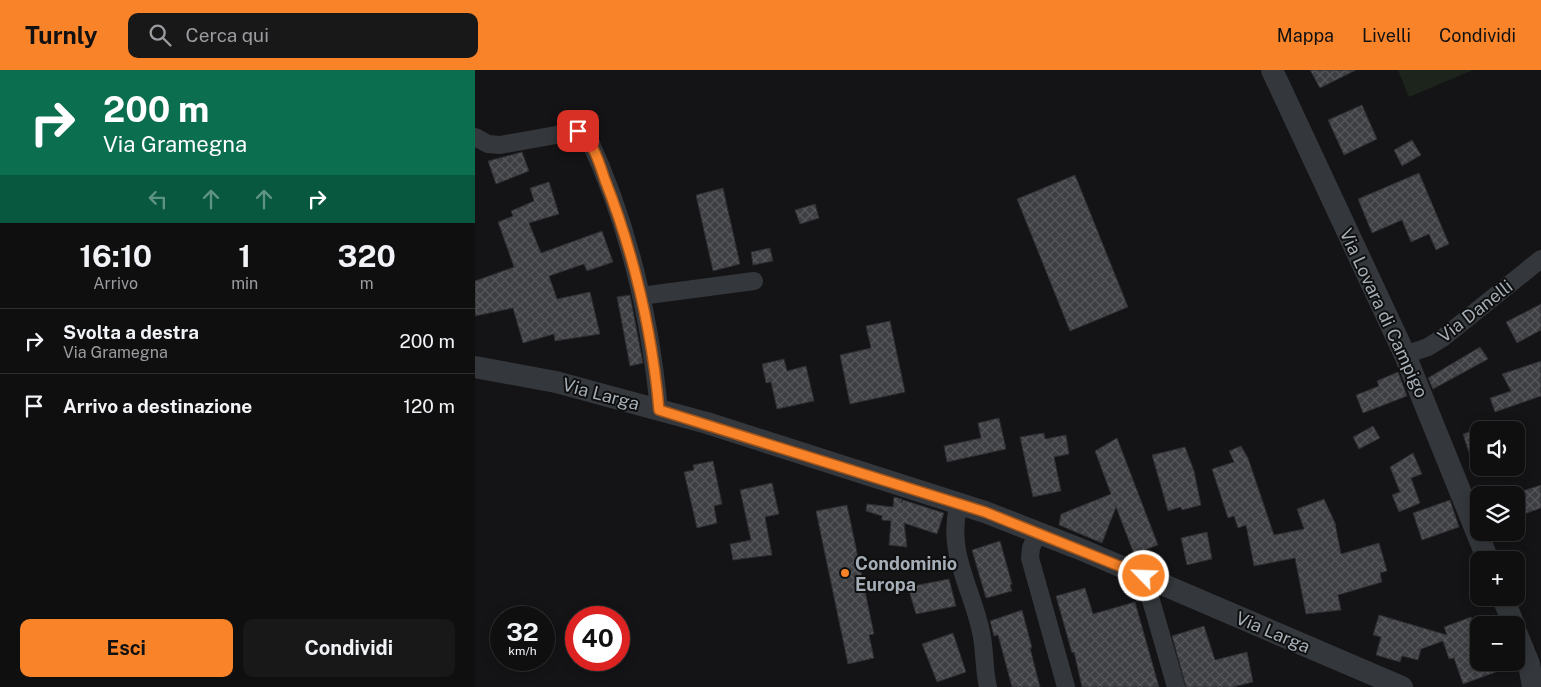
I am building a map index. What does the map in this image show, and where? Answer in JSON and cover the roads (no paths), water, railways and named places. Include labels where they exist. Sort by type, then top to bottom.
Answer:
[{"type":"street","name":"Via Lovara di Campigo","points":[[1272,70],[1405,355],[1484,551]]},
{"type":"street","points":[[475,137],[488,144],[500,145],[578,131],[588,137],[623,226],[641,296],[659,410]]},
{"type":"street","name":"Via Danelli","points":[[1405,355],[1428,347],[1444,337],[1541,259]]},
{"type":"street","points":[[641,296],[754,281]]},
{"type":"street","name":"Via Larga","points":[[475,367],[549,380],[659,410],[959,503],[1038,532],[1144,576],[1402,687]]},
{"type":"street","points":[[959,503],[955,519],[955,547],[982,636],[989,687]]},
{"type":"street","points":[[1038,532],[1031,548],[1030,558],[1066,687]]},
{"type":"street","points":[[1144,576],[1176,687]]},
{"type":"street","points":[[1525,654],[1541,687]]},
{"type":"street","points":[[1529,664],[1533,687]]},
{"type":"place","name":"Condominio Europa","points":[[845,573]]}]
